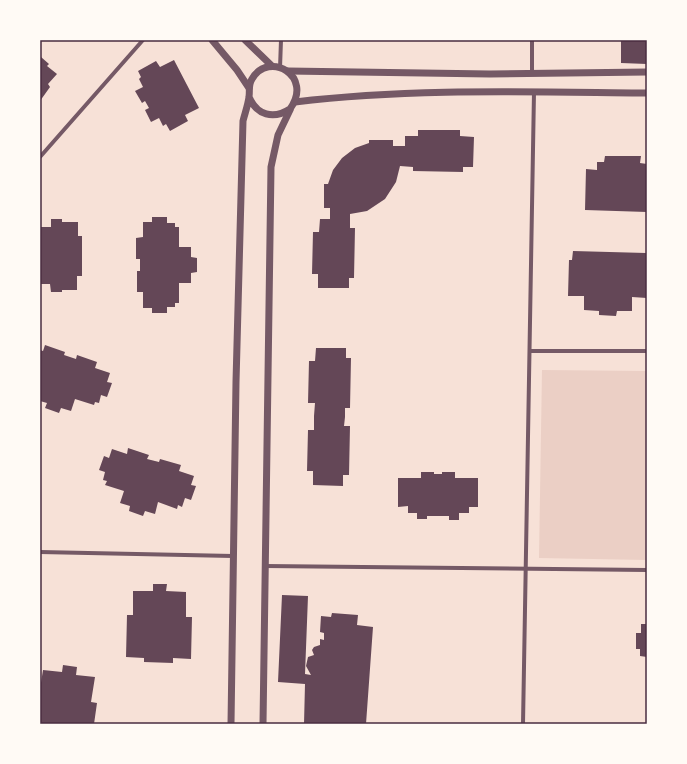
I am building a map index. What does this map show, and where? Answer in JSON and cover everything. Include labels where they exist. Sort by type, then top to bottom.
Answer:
[{"type":"street","points":[[40,157],[143,40]]},
{"type":"street","points":[[212,40],[237,70],[249,88]]},
{"type":"street","points":[[244,40],[272,66]]},
{"type":"street","points":[[280,68],[281,40]]},
{"type":"street","points":[[532,40],[532,74]]},
{"type":"street","points":[[231,724],[233,556],[243,121],[249,97],[249,88],[256,73],[264,68],[272,66],[288,71],[532,74],[647,72]]},
{"type":"street","points":[[262,724],[272,167],[278,135],[298,94],[297,86],[288,71]]},
{"type":"street","points":[[295,102],[416,92],[647,93]]},
{"type":"street","points":[[523,724],[534,92]]},
{"type":"street","points":[[249,97],[258,111],[266,114],[275,116],[290,109]]},
{"type":"street","points":[[530,351],[647,351]]},
{"type":"street","points":[[40,552],[233,556]]},
{"type":"street","points":[[265,566],[647,570]]},
{"type":"shaded area","points":[[542,370],[647,371],[647,560],[539,558]]},
{"type":"building","points":[[621,40],[647,40],[647,64],[621,63]]},
{"type":"building","points":[[41,57],[49,64],[47,66],[57,74],[48,84],[50,87],[40,101]]},
{"type":"building","points":[[174,60],[199,108],[185,115],[188,121],[170,131],[166,124],[163,126],[159,118],[151,122],[145,110],[149,108],[145,101],[142,103],[135,91],[143,87],[139,79],[141,77],[138,71],[156,61],[160,67]]},
{"type":"building","points":[[418,130],[460,130],[460,136],[474,137],[473,167],[463,167],[463,172],[413,171],[413,167],[400,166],[396,182],[385,199],[367,211],[350,214],[350,228],[355,228],[354,278],[349,278],[349,288],[318,288],[318,274],[312,274],[313,232],[319,232],[320,219],[330,219],[330,208],[324,208],[324,184],[328,184],[333,170],[342,158],[355,148],[369,143],[369,140],[393,140],[393,146],[405,146],[405,136],[418,136]]},
{"type":"building","points":[[605,156],[641,156],[640,163],[647,164],[647,212],[585,210],[586,169],[597,170],[597,162],[604,162]]},
{"type":"building","points":[[152,217],[167,217],[167,223],[175,223],[175,227],[179,227],[179,247],[191,247],[191,257],[197,258],[197,272],[191,273],[191,283],[179,283],[179,303],[175,303],[175,307],[167,307],[167,313],[152,313],[152,308],[143,308],[143,292],[137,292],[137,271],[140,271],[140,259],[136,259],[136,238],[143,237],[143,222],[152,222]]},
{"type":"building","points":[[51,219],[62,219],[62,222],[78,222],[78,236],[82,236],[82,276],[77,276],[77,290],[51,292],[50,284],[40,284],[40,227],[51,227]]},
{"type":"building","points":[[573,251],[646,253],[647,298],[632,297],[632,311],[617,311],[616,316],[599,315],[599,311],[584,310],[584,296],[568,296],[569,260],[572,260]]},
{"type":"building","points":[[45,345],[65,352],[64,355],[76,359],[77,355],[97,362],[95,368],[110,373],[107,382],[112,383],[107,397],[101,395],[99,403],[95,402],[94,405],[75,399],[71,411],[61,408],[59,413],[45,408],[47,403],[40,401],[40,350],[43,351]]},
{"type":"building","points":[[316,348],[346,348],[346,358],[351,358],[350,408],[345,408],[344,426],[350,426],[349,475],[343,475],[343,486],[313,485],[313,471],[307,471],[308,430],[314,430],[315,403],[308,403],[309,361],[315,361]]},
{"type":"building","points":[[128,448],[149,455],[147,459],[159,462],[160,459],[181,465],[179,471],[194,476],[191,485],[196,486],[191,500],[185,498],[182,507],[178,505],[177,509],[158,502],[155,514],[145,511],[143,516],[129,511],[130,506],[120,503],[124,491],[105,485],[107,481],[103,480],[105,472],[99,470],[104,456],[109,458],[112,449],[127,454]]},
{"type":"building","points":[[421,472],[434,472],[434,474],[442,474],[442,472],[455,472],[455,478],[478,478],[478,507],[469,507],[469,513],[459,513],[459,520],[449,520],[449,516],[427,516],[427,519],[417,519],[417,513],[408,513],[408,506],[398,507],[398,478],[421,478]]},
{"type":"building","points":[[153,584],[167,584],[166,591],[186,592],[186,617],[192,617],[191,659],[173,658],[173,663],[144,662],[144,658],[126,657],[127,615],[133,615],[133,591],[153,591]]},
{"type":"building","points":[[282,595],[308,596],[305,674],[311,675],[306,666],[308,657],[314,655],[312,650],[314,647],[320,645],[320,639],[324,640],[324,633],[320,632],[321,616],[331,617],[332,613],[358,615],[357,625],[373,627],[366,724],[304,724],[305,684],[278,682]]},
{"type":"building","points":[[641,624],[647,624],[647,657],[640,656],[640,649],[636,649],[636,633],[641,633]]},
{"type":"building","points":[[63,665],[77,667],[76,675],[95,677],[91,702],[97,703],[94,724],[40,724],[40,689],[43,670],[62,672]]}]
